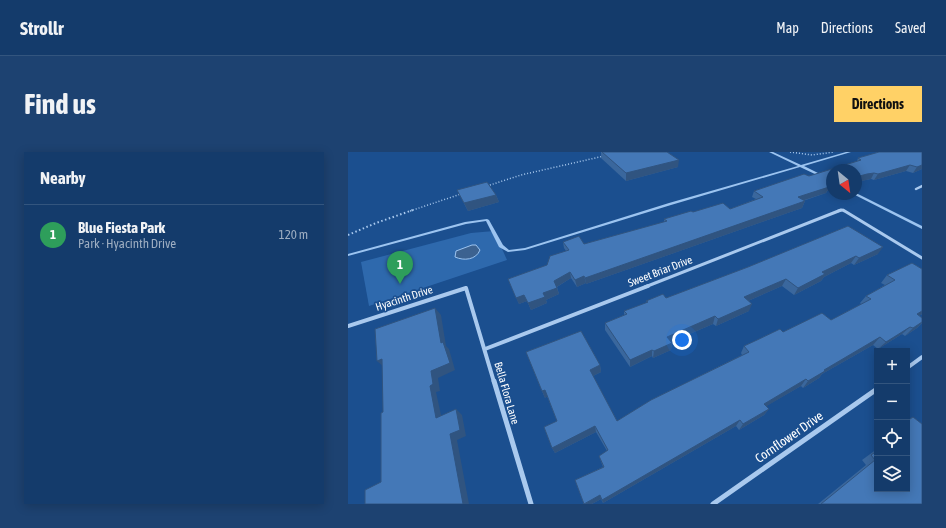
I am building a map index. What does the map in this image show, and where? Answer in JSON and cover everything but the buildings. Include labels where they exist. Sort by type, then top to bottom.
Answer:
[{"type":"street","points":[[916,189],[922,186]]},
{"type":"street","name":"Sweet Briar Drive","points":[[485,349],[842,210],[922,258]]},
{"type":"street","name":"Bella Flora Lane","points":[[466,288],[530,504]]},
{"type":"street","name":"Hyacinth Drive","points":[[348,326],[466,288]]},
{"type":"street","points":[[910,366],[922,357]]},
{"type":"street","name":"Cornflower Drive","points":[[713,504],[874,391]]},
{"type":"path","points":[[790,152],[808,155],[834,152]]},
{"type":"path","points":[[485,186],[521,175],[605,156]]},
{"type":"path","points":[[348,235],[376,223],[464,193]]},
{"type":"shaded area","points":[[494,231],[507,260],[369,306],[361,262],[471,233]]},
{"type":"shaded area","points":[[476,245],[480,250],[476,256],[469,259],[455,257],[456,251]]},
{"type":"waterway","points":[[771,152],[801,166]]},
{"type":"waterway","points":[[801,166],[849,152]]},
{"type":"waterway","points":[[348,255],[466,223],[487,220],[501,246],[508,251],[525,249],[670,204],[801,166]]},
{"type":"waterway","points":[[801,166],[826,178]]},
{"type":"waterway","points":[[862,197],[922,228]]},
{"type":"place","name":"Blue Fiesta Park","points":[[400,284]]}]
